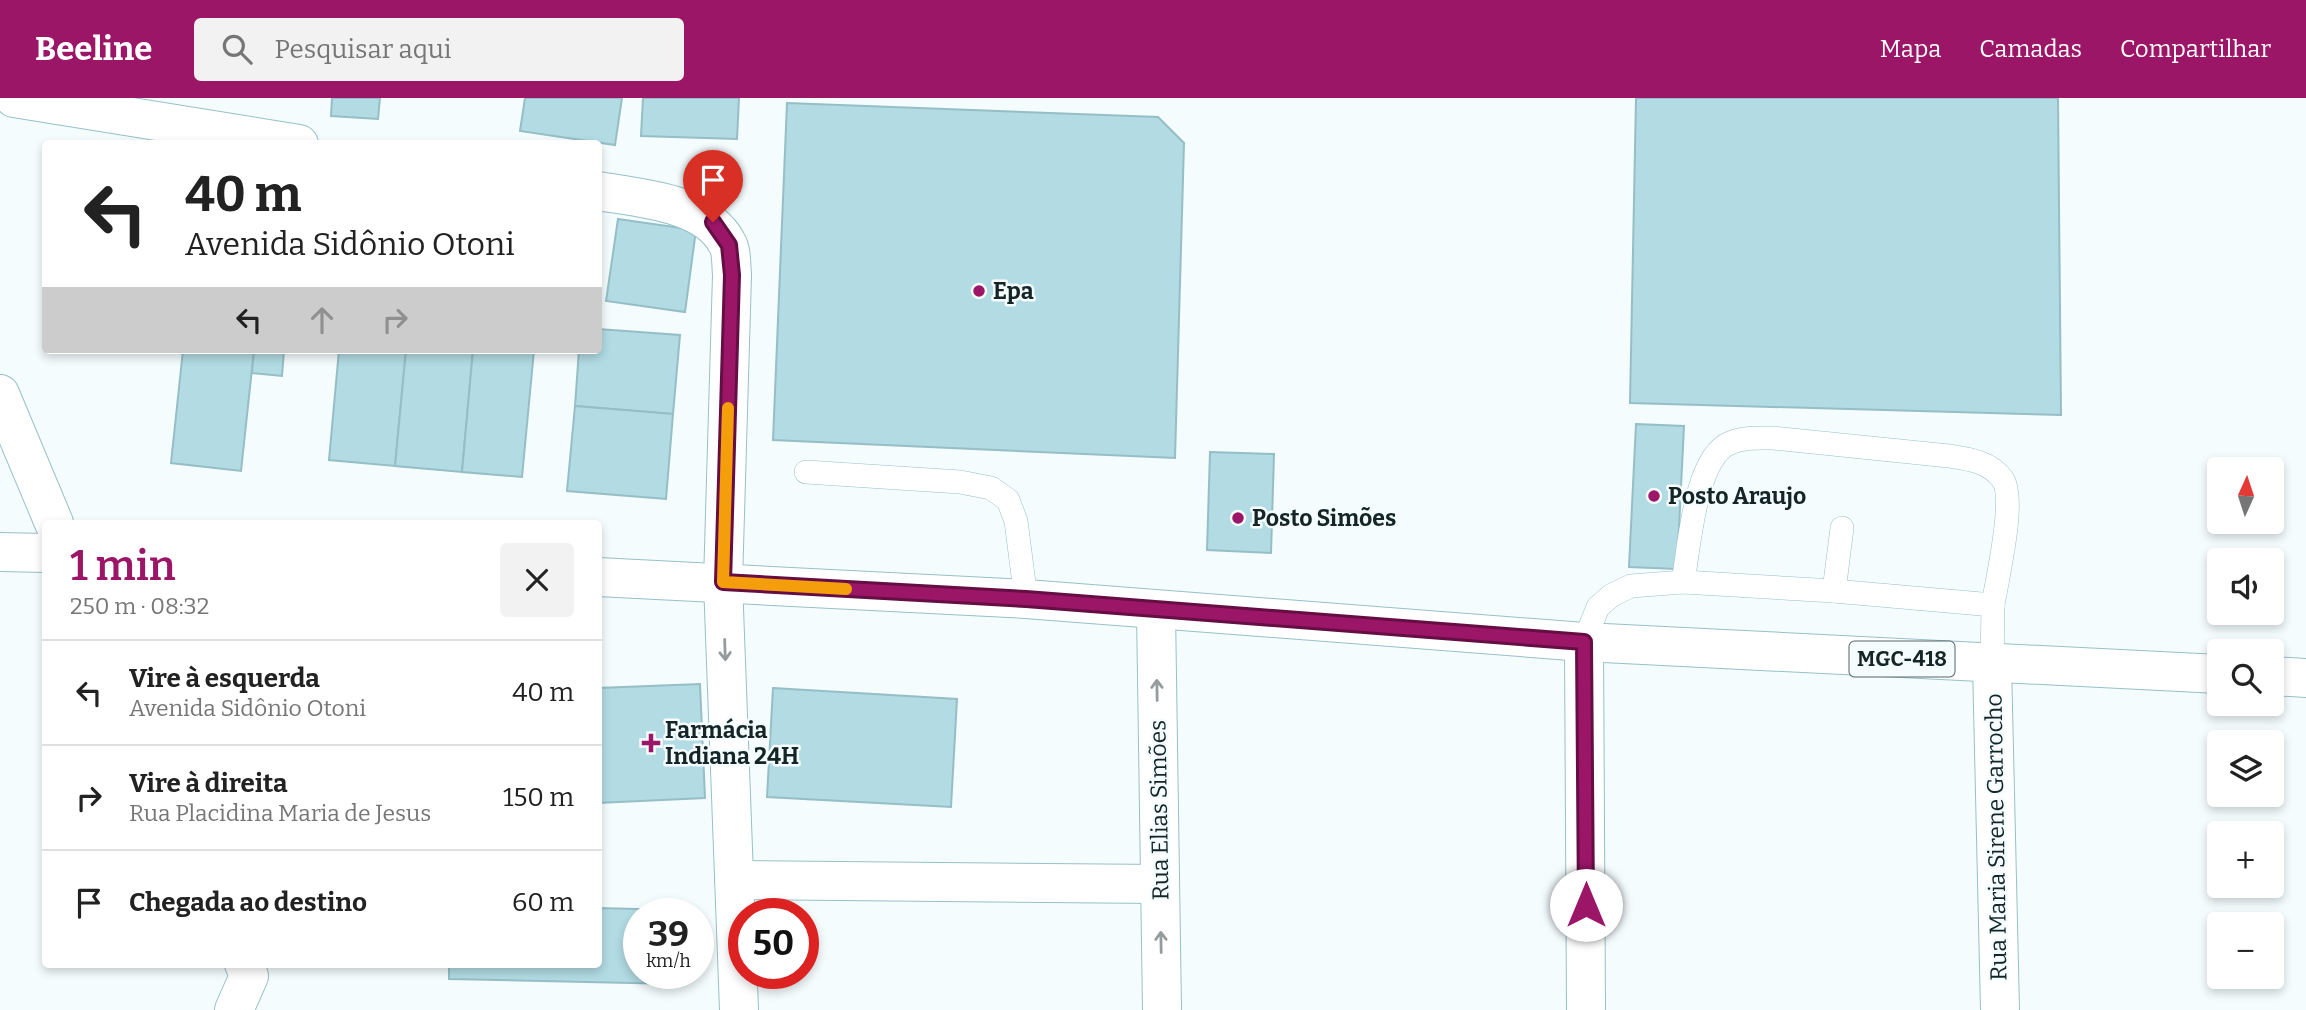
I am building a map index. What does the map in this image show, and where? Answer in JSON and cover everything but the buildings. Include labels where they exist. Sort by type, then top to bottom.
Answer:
[{"type":"street","points":[[14,98],[274,140]]},
{"type":"street","points":[[602,192],[677,206],[713,222],[729,245],[732,275],[723,582],[739,1010]]},
{"type":"street","points":[[0,394],[53,520]]},
{"type":"street","points":[[0,552],[42,553]]},
{"type":"street","name":"MGC-418","points":[[602,577],[1026,599],[1584,642],[2207,673]]},
{"type":"street","name":"Rua Elias Simões","points":[[1156,611],[1162,1010]]},
{"type":"street","points":[[1584,642],[1586,1010]]},
{"type":"street","name":"Rua Maria Sirene Garrocho","points":[[1992,664],[2000,1010]]},
{"type":"street","points":[[2284,677],[2306,678]]},
{"type":"street","points":[[734,880],[1160,884]]},
{"type":"lane","points":[[1683,582],[1704,473],[1717,452],[1729,443],[1749,438],[1773,438],[1977,460],[2004,481],[2008,499],[2004,544],[1993,605],[1992,664]]},
{"type":"lane","points":[[806,472],[960,482],[991,488],[1008,500],[1016,521],[1026,599]]},
{"type":"lane","points":[[1834,591],[1842,528]]},
{"type":"lane","points":[[1584,642],[1598,607],[1612,595],[1631,586],[1683,582],[1834,591],[1993,605]]},
{"type":"slow traffic","points":[[728,408],[723,582],[846,589]]},
{"type":"place","name":"Epa","points":[[979,291]]},
{"type":"place","name":"Posto Araujo","points":[[1654,496]]},
{"type":"place","name":"Posto Simões","points":[[1238,518]]},
{"type":"place","name":"Farmácia Indiana 24H","points":[[651,743]]},
{"type":"route","points":[[713,222],[729,245],[732,275],[723,582],[1026,599],[1584,642],[1586,905]]}]
